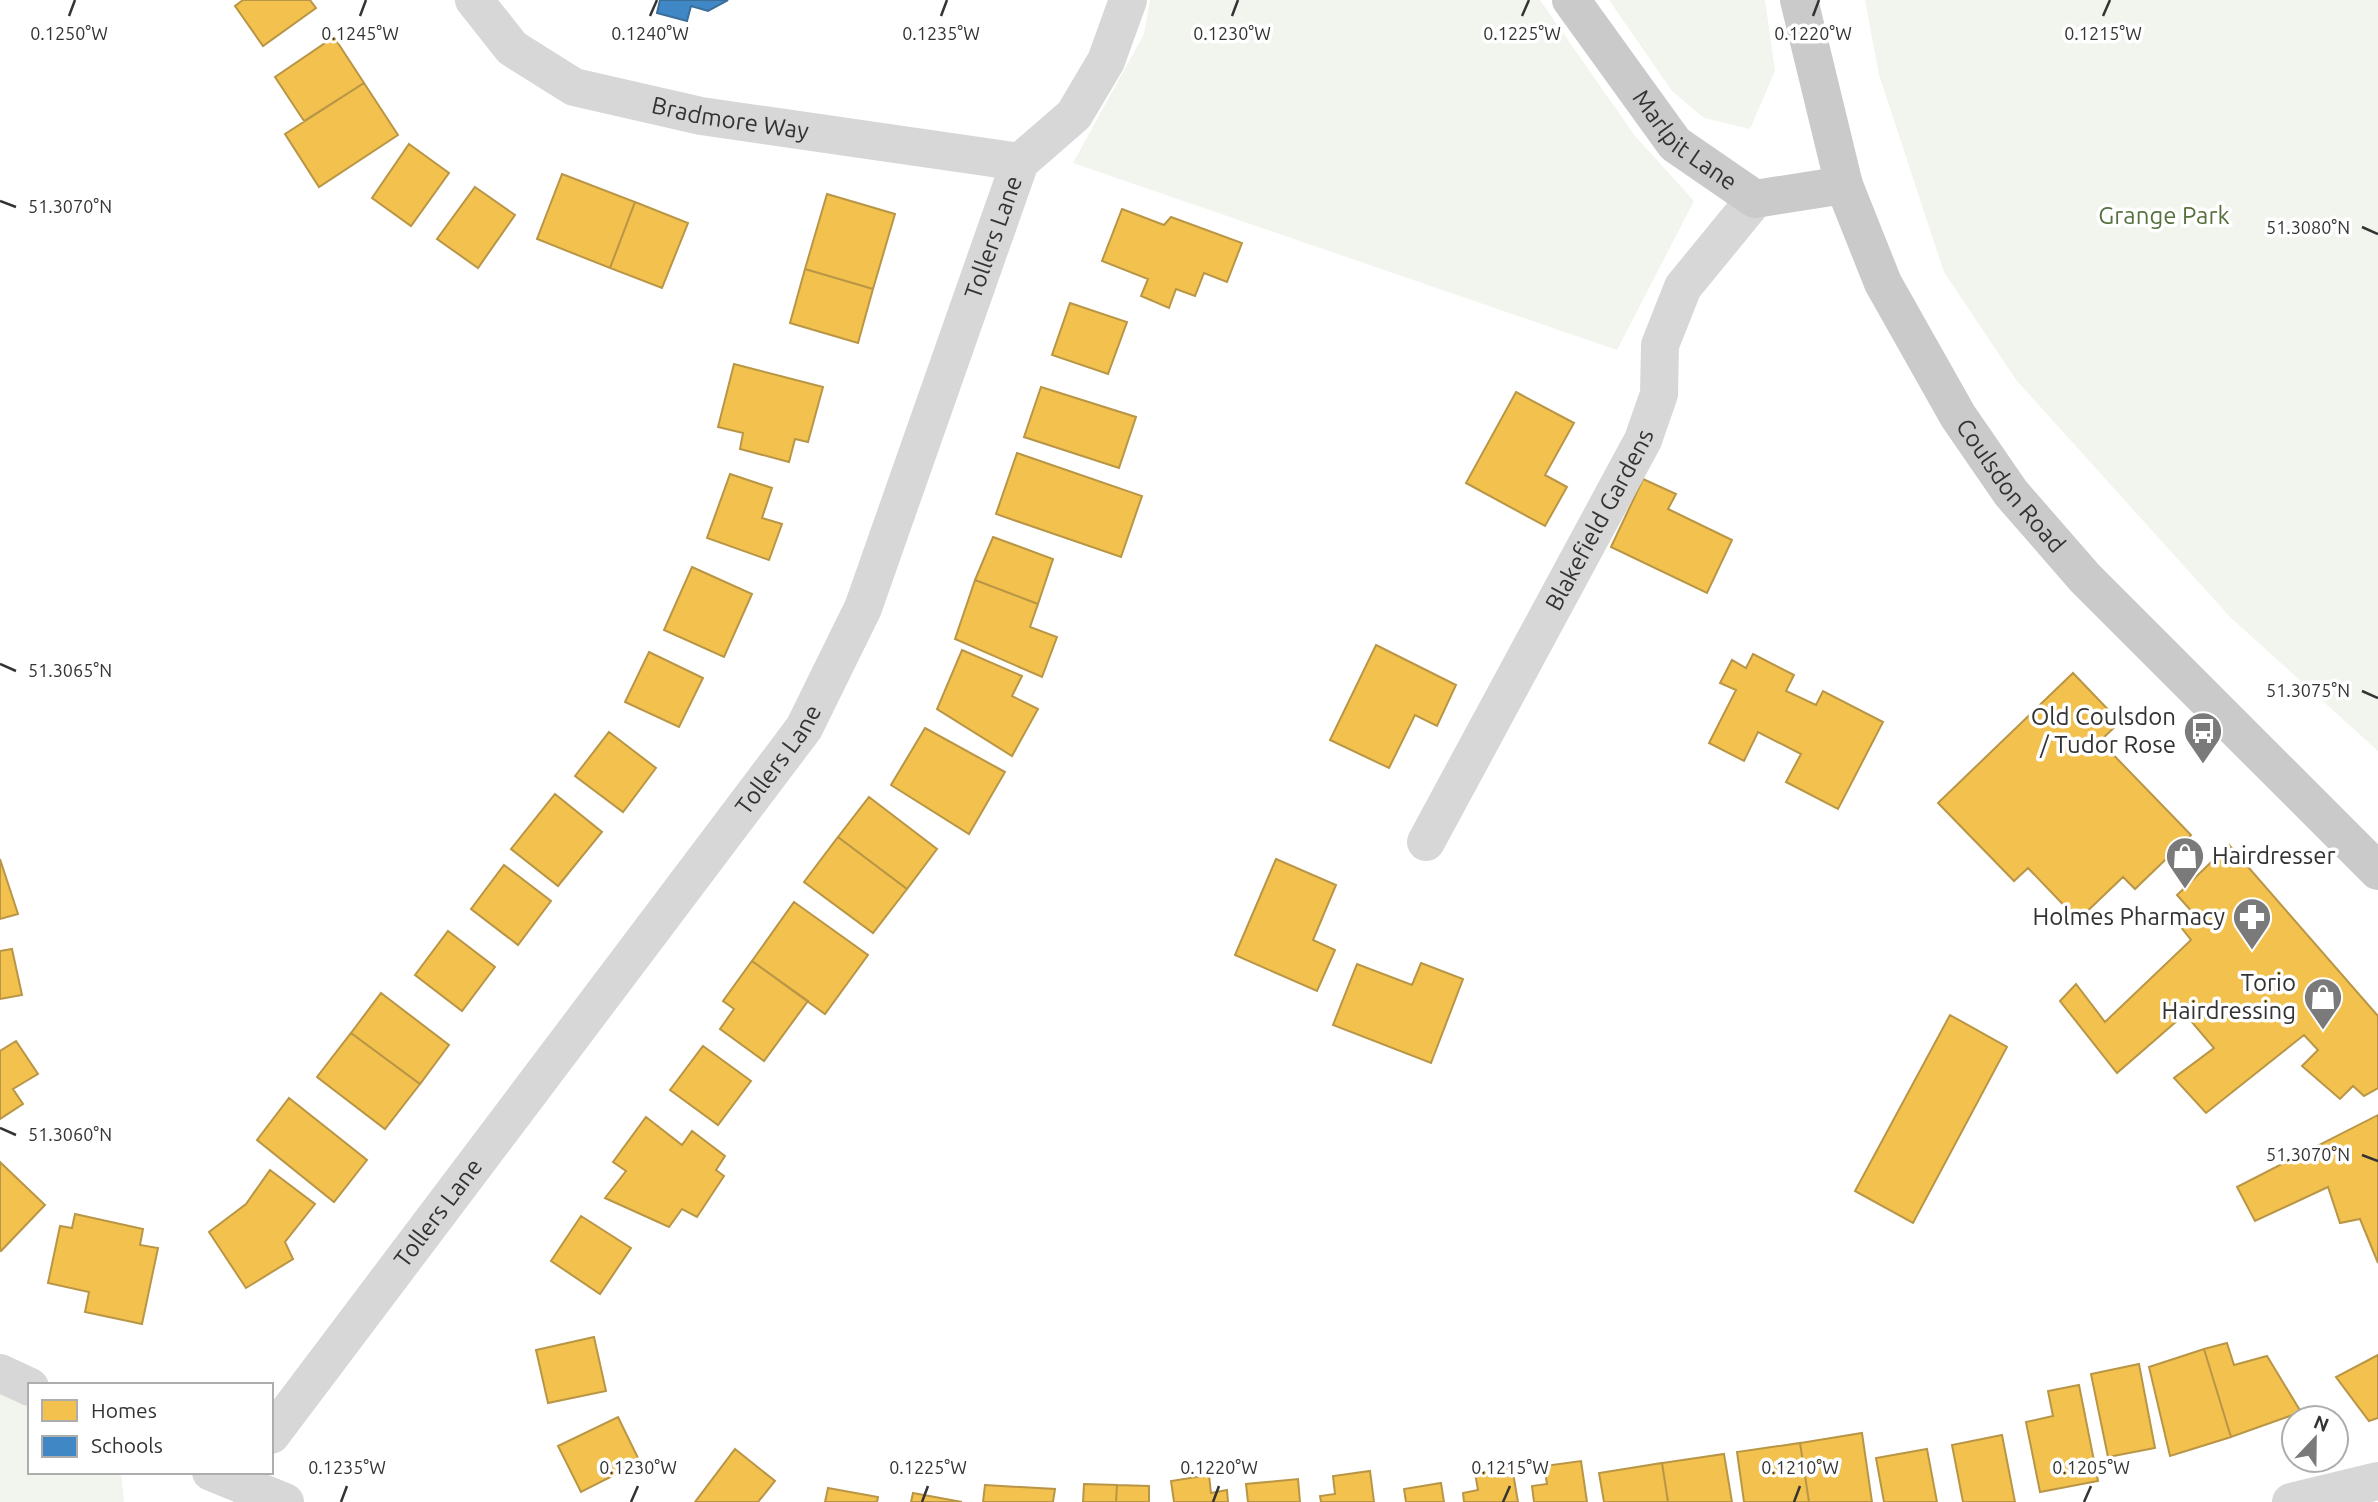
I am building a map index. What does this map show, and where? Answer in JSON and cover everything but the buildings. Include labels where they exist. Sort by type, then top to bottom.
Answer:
[{"type":"main road","name":"Marlpit Lane","points":[[1571,0],[1675,144],[1755,199],[1844,185]]},
{"type":"main road","name":"Coulsdon Road","points":[[1800,0],[1844,185],[1883,283],[1958,416],[2011,493],[2085,578],[2378,871]]},
{"type":"street","name":"Bradmore Way","points":[[474,0],[512,48],[574,87],[701,116],[1020,162]]},
{"type":"street","name":"Tollers Lane","points":[[273,1432],[804,728],[863,608],[1020,162],[1074,115],[1106,61],[1128,0]]},
{"type":"street","name":"Blakefield Gardens","points":[[1426,842],[1643,440],[1660,394],[1660,345],[1682,287],[1755,199]]},
{"type":"street","points":[[0,1373],[28,1386]]},
{"type":"street","points":[[2291,1502],[2378,1481]]},
{"type":"street","points":[[227,1483],[285,1502]]},
{"type":"green space","points":[[1150,0],[1540,0],[1635,136],[1694,201],[1617,350],[1073,163],[1144,34]]},
{"type":"green space","points":[[1609,0],[1765,0],[1775,71],[1750,129],[1704,118],[1672,91]]},
{"type":"green space","name":"Grange Park","points":[[1865,0],[2378,0],[2378,751],[2231,618],[2017,381],[1944,272],[1879,75]]},
{"type":"green space","points":[[0,1389],[28,1405],[28,1474],[121,1474],[124,1502],[0,1502]]},
{"type":"place","name":"Old Coulsdon / Tudor Rose","points":[[2203,765]]},
{"type":"place","name":"Hairdresser","points":[[2185,890]]},
{"type":"place","name":"Holmes Pharmacy","points":[[2252,951]]},
{"type":"place","name":"Torio Hairdressing","points":[[2323,1031]]}]
